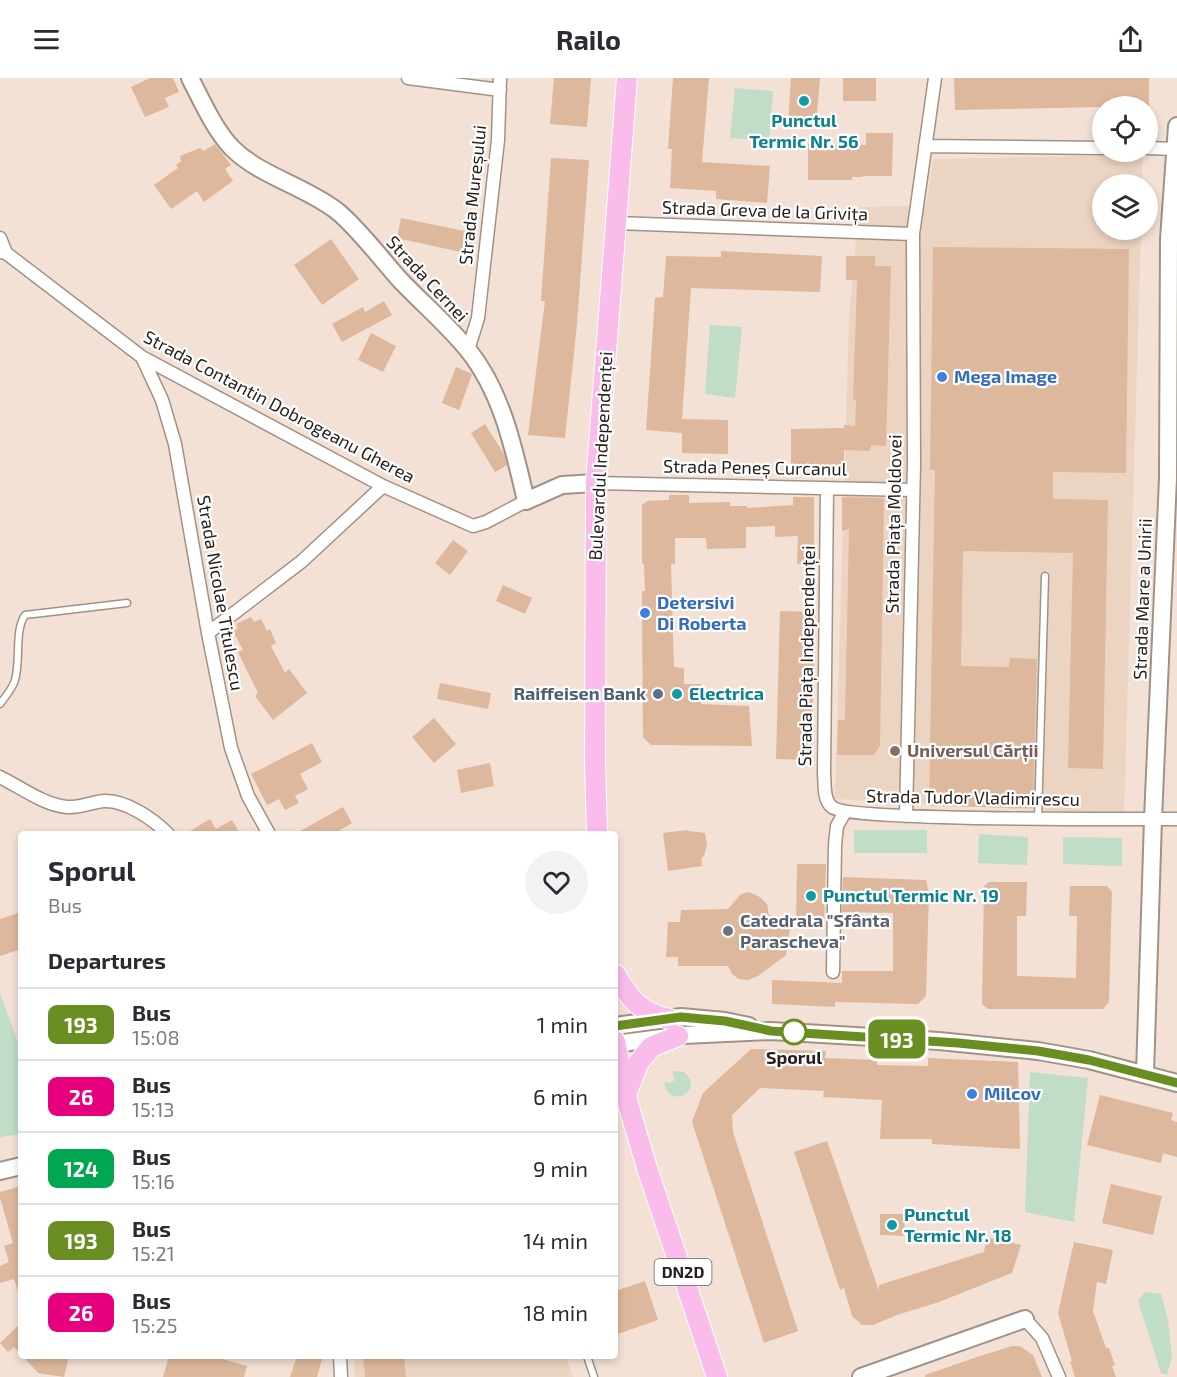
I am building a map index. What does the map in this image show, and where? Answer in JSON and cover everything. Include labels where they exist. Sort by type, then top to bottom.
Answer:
[{"type":"main road","name":"Strada Cernei","points":[[190,78],[210,116],[231,147],[246,159],[313,194],[338,212],[417,299],[468,350],[488,381],[500,406],[526,501]]},
{"type":"main road","name":"Bulevardul Independenței","points":[[597,831],[596,483],[627,78]]},
{"type":"main road","name":"Strada Mare a Unirii","points":[[1145,1074],[1153,819],[1172,499],[1173,239],[1177,126]]},
{"type":"main road","points":[[526,501],[562,485],[596,483]]},
{"type":"main road","points":[[618,979],[631,1000],[674,1027]]},
{"type":"main road","points":[[626,1094],[639,1062],[681,1017],[725,1021],[771,1031],[939,1041],[1038,1051],[1177,1083]]},
{"type":"main road","points":[[618,1026],[674,1027]]},
{"type":"main road","points":[[618,1042],[674,1027]]},
{"type":"main road","points":[[618,1057],[626,1094]]},
{"type":"main road","name":"DN2D","points":[[626,1094],[717,1377]]},
{"type":"main road","points":[[0,1171],[18,1167]]},
{"type":"main road","points":[[861,1377],[1025,1319]]},
{"type":"street","points":[[408,78],[500,84]]},
{"type":"street","name":"Strada Piața Moldovei","points":[[906,816],[914,490],[913,234],[935,78]]},
{"type":"street","name":"Strada Mureșului","points":[[468,350],[478,318],[498,140],[500,84]]},
{"type":"street","points":[[925,146],[1092,148]]},
{"type":"street","points":[[1158,148],[1175,149]]},
{"type":"street","name":"Strada Greva de la Grivița","points":[[617,223],[913,234]]},
{"type":"street","points":[[0,238],[3,252]]},
{"type":"street","name":"Strada Contantin Dobrogeanu Gherea","points":[[3,252],[142,357],[383,486],[473,526],[486,522],[526,501]]},
{"type":"street","name":"Strada Nicolae Titulescu","points":[[142,357],[162,400],[175,444],[231,748],[248,796],[267,831]]},
{"type":"street","name":"Strada Peneș Curcanul","points":[[596,483],[914,490]]},
{"type":"street","points":[[208,633],[301,562],[383,486]]},
{"type":"street","name":"Strada Piața Independenței","points":[[827,488],[824,773],[826,800],[833,808],[845,812]]},
{"type":"street","points":[[0,777],[47,801],[67,807],[106,801],[134,809],[165,831]]},
{"type":"street","name":"Strada Tudor Vladimirescu","points":[[833,972],[835,845],[837,826],[845,812],[906,816],[1177,819]]},
{"type":"street","points":[[1025,1319],[1042,1338],[1059,1377]]},
{"type":"street","points":[[339,1359],[341,1377]]},
{"type":"lane","points":[[1038,818],[1046,576]]},
{"type":"lane","points":[[0,704],[15,682],[20,623],[26,615],[127,603]]},
{"type":"lane","points":[[588,1359],[594,1377]]},
{"type":"shaded area","points":[[1092,156],[1092,162],[1143,162],[1142,174],[1092,174],[1092,240],[1141,240],[1124,815],[835,799],[849,318],[859,207],[926,206],[933,159]]},
{"type":"shaded area","points":[[354,1359],[567,1359],[573,1377],[355,1377]]},
{"type":"green space","points":[[735,88],[773,91],[769,141],[730,138]]},
{"type":"green space","points":[[710,325],[742,327],[735,398],[705,394]]},
{"type":"green space","points":[[854,830],[927,830],[927,853],[854,853]]},
{"type":"green space","points":[[979,834],[1028,837],[1027,865],[978,863]]},
{"type":"green space","points":[[1063,837],[1122,838],[1122,866],[1063,864]]},
{"type":"green space","points":[[0,993],[18,1043],[18,1134],[0,1137]]},
{"type":"green space","points":[[672,1071],[684,1072],[690,1079],[691,1086],[684,1095],[678,1097],[667,1091],[664,1082],[670,1083],[675,1080]]},
{"type":"green space","points":[[1030,1072],[1088,1078],[1074,1222],[1025,1212]]},
{"type":"green space","points":[[1145,1292],[1161,1294],[1168,1320],[1172,1357],[1167,1375],[1161,1373],[1138,1301]]},
{"type":"building","points":[[150,78],[173,78],[179,92],[165,98],[169,107],[145,117],[131,87]]},
{"type":"building","points":[[554,78],[591,78],[587,127],[550,124]]},
{"type":"building","points":[[673,78],[709,78],[702,162],[770,166],[767,203],[716,199],[716,191],[670,188],[672,149],[668,149]]},
{"type":"building","name":"Punctul Termic Nr. 56","points":[[791,78],[820,78],[816,126],[788,124]]},
{"type":"building","points":[[843,78],[876,78],[876,101],[843,101]]},
{"type":"building","points":[[954,78],[1149,78],[1149,96],[1092,96],[1092,107],[955,110]]},
{"type":"building","points":[[866,133],[893,133],[892,176],[852,177],[852,180],[808,180],[808,144],[866,145]]},
{"type":"building","points":[[215,144],[231,165],[225,169],[233,181],[204,202],[197,191],[171,209],[154,185],[178,168],[176,165],[181,161],[180,156],[200,148],[204,151]]},
{"type":"building","points":[[551,158],[589,160],[577,324],[565,438],[528,435],[545,301],[541,301]]},
{"type":"building","points":[[401,218],[474,233],[470,254],[397,238]]},
{"type":"building","points":[[331,239],[359,279],[322,305],[294,265]]},
{"type":"building","points":[[933,247],[1129,249],[1126,473],[1053,472],[1053,499],[1108,500],[1103,769],[1068,768],[1073,553],[963,551],[961,666],[1009,667],[1010,658],[1037,659],[1033,808],[929,806],[935,470],[930,470]]},
{"type":"building","points":[[721,251],[822,256],[820,292],[691,288],[682,419],[728,420],[728,454],[682,453],[682,433],[646,430],[655,298],[663,297],[666,256],[721,257]]},
{"type":"building","points":[[846,256],[875,256],[875,266],[891,266],[886,446],[871,445],[870,451],[844,450],[844,467],[791,467],[791,429],[855,426],[856,400],[853,399],[857,280],[846,280]]},
{"type":"building","points":[[384,301],[392,315],[342,342],[332,324],[363,307],[365,312]]},
{"type":"building","points":[[371,333],[396,346],[383,372],[358,360]]},
{"type":"building","points":[[456,367],[472,374],[459,410],[442,403]]},
{"type":"building","points":[[485,424],[504,454],[507,465],[495,472],[471,433]]},
{"type":"building","points":[[669,495],[689,495],[689,503],[730,502],[730,506],[747,506],[747,508],[793,505],[793,497],[814,497],[814,565],[797,564],[798,536],[775,537],[775,526],[746,527],[746,548],[707,549],[706,538],[675,538],[675,564],[671,564],[674,667],[684,668],[684,684],[701,684],[701,704],[749,706],[752,746],[651,745],[643,737],[642,591],[645,591],[644,564],[642,563],[642,505],[647,501],[669,500]]},
{"type":"building","points":[[842,497],[884,499],[880,746],[874,755],[837,755],[838,720],[845,720],[849,529],[842,531]]},
{"type":"building","points":[[453,540],[468,551],[450,575],[435,563]]},
{"type":"building","points":[[503,585],[532,598],[525,614],[496,601]]},
{"type":"building","points":[[780,611],[816,612],[811,760],[776,759]]},
{"type":"building","points":[[251,617],[254,622],[261,619],[267,631],[270,629],[276,643],[271,646],[285,673],[289,669],[307,693],[273,720],[255,696],[258,693],[238,652],[243,650],[233,631],[238,628],[236,624]]},
{"type":"building","points":[[440,683],[491,693],[488,709],[437,699]]},
{"type":"building","points":[[434,718],[456,744],[434,763],[412,737]]},
{"type":"building","points":[[312,743],[322,762],[300,774],[308,789],[295,796],[299,803],[285,810],[279,799],[267,805],[251,774]]},
{"type":"building","points":[[490,763],[494,786],[461,793],[457,770]]},
{"type":"building","points":[[343,807],[352,823],[340,831],[300,831]]},
{"type":"building","points":[[210,819],[216,829],[232,820],[238,831],[190,831]]},
{"type":"building","points":[[687,830],[705,833],[707,845],[701,859],[702,866],[668,871],[663,833]]},
{"type":"building","name":"Punctul Termic Nr. 19","points":[[797,864],[826,864],[824,928],[796,928]]},
{"type":"building","points":[[843,877],[926,880],[929,893],[926,996],[918,1004],[835,1002],[835,1007],[772,1004],[772,980],[842,983],[842,971],[893,971],[893,913],[842,912]]},
{"type":"building","points":[[989,882],[1027,882],[1026,916],[1017,916],[1017,976],[1076,978],[1077,916],[1069,916],[1070,886],[1107,886],[1112,892],[1109,1002],[1103,1009],[988,1009],[982,1004],[984,886]]},
{"type":"building","name":"Catedrala \"Sfânta Parascheva\"","points":[[749,892],[760,897],[767,904],[769,915],[791,922],[786,955],[758,976],[748,980],[739,979],[732,974],[728,966],[678,966],[678,957],[666,957],[668,922],[680,922],[681,910],[728,909],[741,894]]},
{"type":"building","points":[[18,913],[18,950],[0,956],[0,919]]},
{"type":"building","points":[[751,1049],[826,1051],[825,1058],[877,1060],[877,1065],[928,1066],[928,1058],[1018,1062],[1020,1149],[932,1144],[932,1139],[880,1139],[882,1100],[823,1097],[824,1091],[760,1088],[732,1115],[733,1132],[798,1331],[764,1343],[692,1122],[703,1093]]},
{"type":"building","points":[[1100,1095],[1173,1113],[1171,1120],[1177,1122],[1177,1157],[1163,1153],[1161,1163],[1087,1145]]},
{"type":"building","points":[[827,1141],[879,1291],[879,1285],[984,1252],[987,1237],[1021,1245],[1012,1273],[873,1325],[862,1325],[852,1316],[844,1288],[840,1290],[794,1152]]},
{"type":"building","points":[[1111,1184],[1162,1196],[1153,1235],[1102,1223]]},
{"type":"building","points":[[18,1187],[18,1291],[14,1279],[0,1283],[0,1266],[9,1262],[4,1246],[13,1243],[0,1192]]},
{"type":"building","name":"Punctul Termic Nr. 18","points":[[880,1214],[905,1214],[904,1236],[880,1235]]},
{"type":"building","points":[[1074,1242],[1113,1250],[1106,1284],[1097,1282],[1093,1311],[1106,1348],[1109,1348],[1115,1365],[1112,1366],[1116,1377],[1075,1377],[1070,1361],[1072,1361],[1058,1313]]},
{"type":"building","points":[[645,1281],[658,1320],[618,1334],[618,1290]]},
{"type":"building","points":[[18,1326],[18,1351],[14,1347],[8,1352],[0,1343]]},
{"type":"building","points":[[1012,1346],[1020,1346],[1033,1355],[1042,1377],[925,1377],[925,1375]]},
{"type":"building","points":[[26,1359],[68,1359],[64,1377],[38,1373]]},
{"type":"building","points":[[168,1359],[222,1359],[247,1366],[244,1377],[163,1377]]},
{"type":"building","points":[[296,1359],[322,1359],[317,1377],[290,1377]]},
{"type":"building","points":[[363,1359],[404,1359],[406,1377],[365,1377]]},
{"type":"bus line","name":"193","points":[[618,1026],[681,1017],[725,1021],[771,1031],[939,1041],[1038,1051],[1089,1060],[1177,1083]]},
{"type":"place","name":"Punctul Termic Nr. 56","points":[[804,101]]},
{"type":"place","name":"Mega Image","points":[[942,377]]},
{"type":"place","name":"Detersivi Di Roberta","points":[[645,613]]},
{"type":"place","name":"Raiffeisen Bank","points":[[658,694]]},
{"type":"place","name":"Electrica","points":[[677,694]]},
{"type":"place","name":"Universul Cărții","points":[[895,751]]},
{"type":"place","name":"Punctul Termic Nr. 19","points":[[811,896]]},
{"type":"place","name":"Catedrala \"Sfânta Parascheva\"","points":[[728,931]]},
{"type":"place","name":"Sporul","points":[[794,1032]]},
{"type":"place","name":"Milcov","points":[[972,1094]]},
{"type":"place","name":"Punctul Termic Nr. 18","points":[[892,1225]]}]
